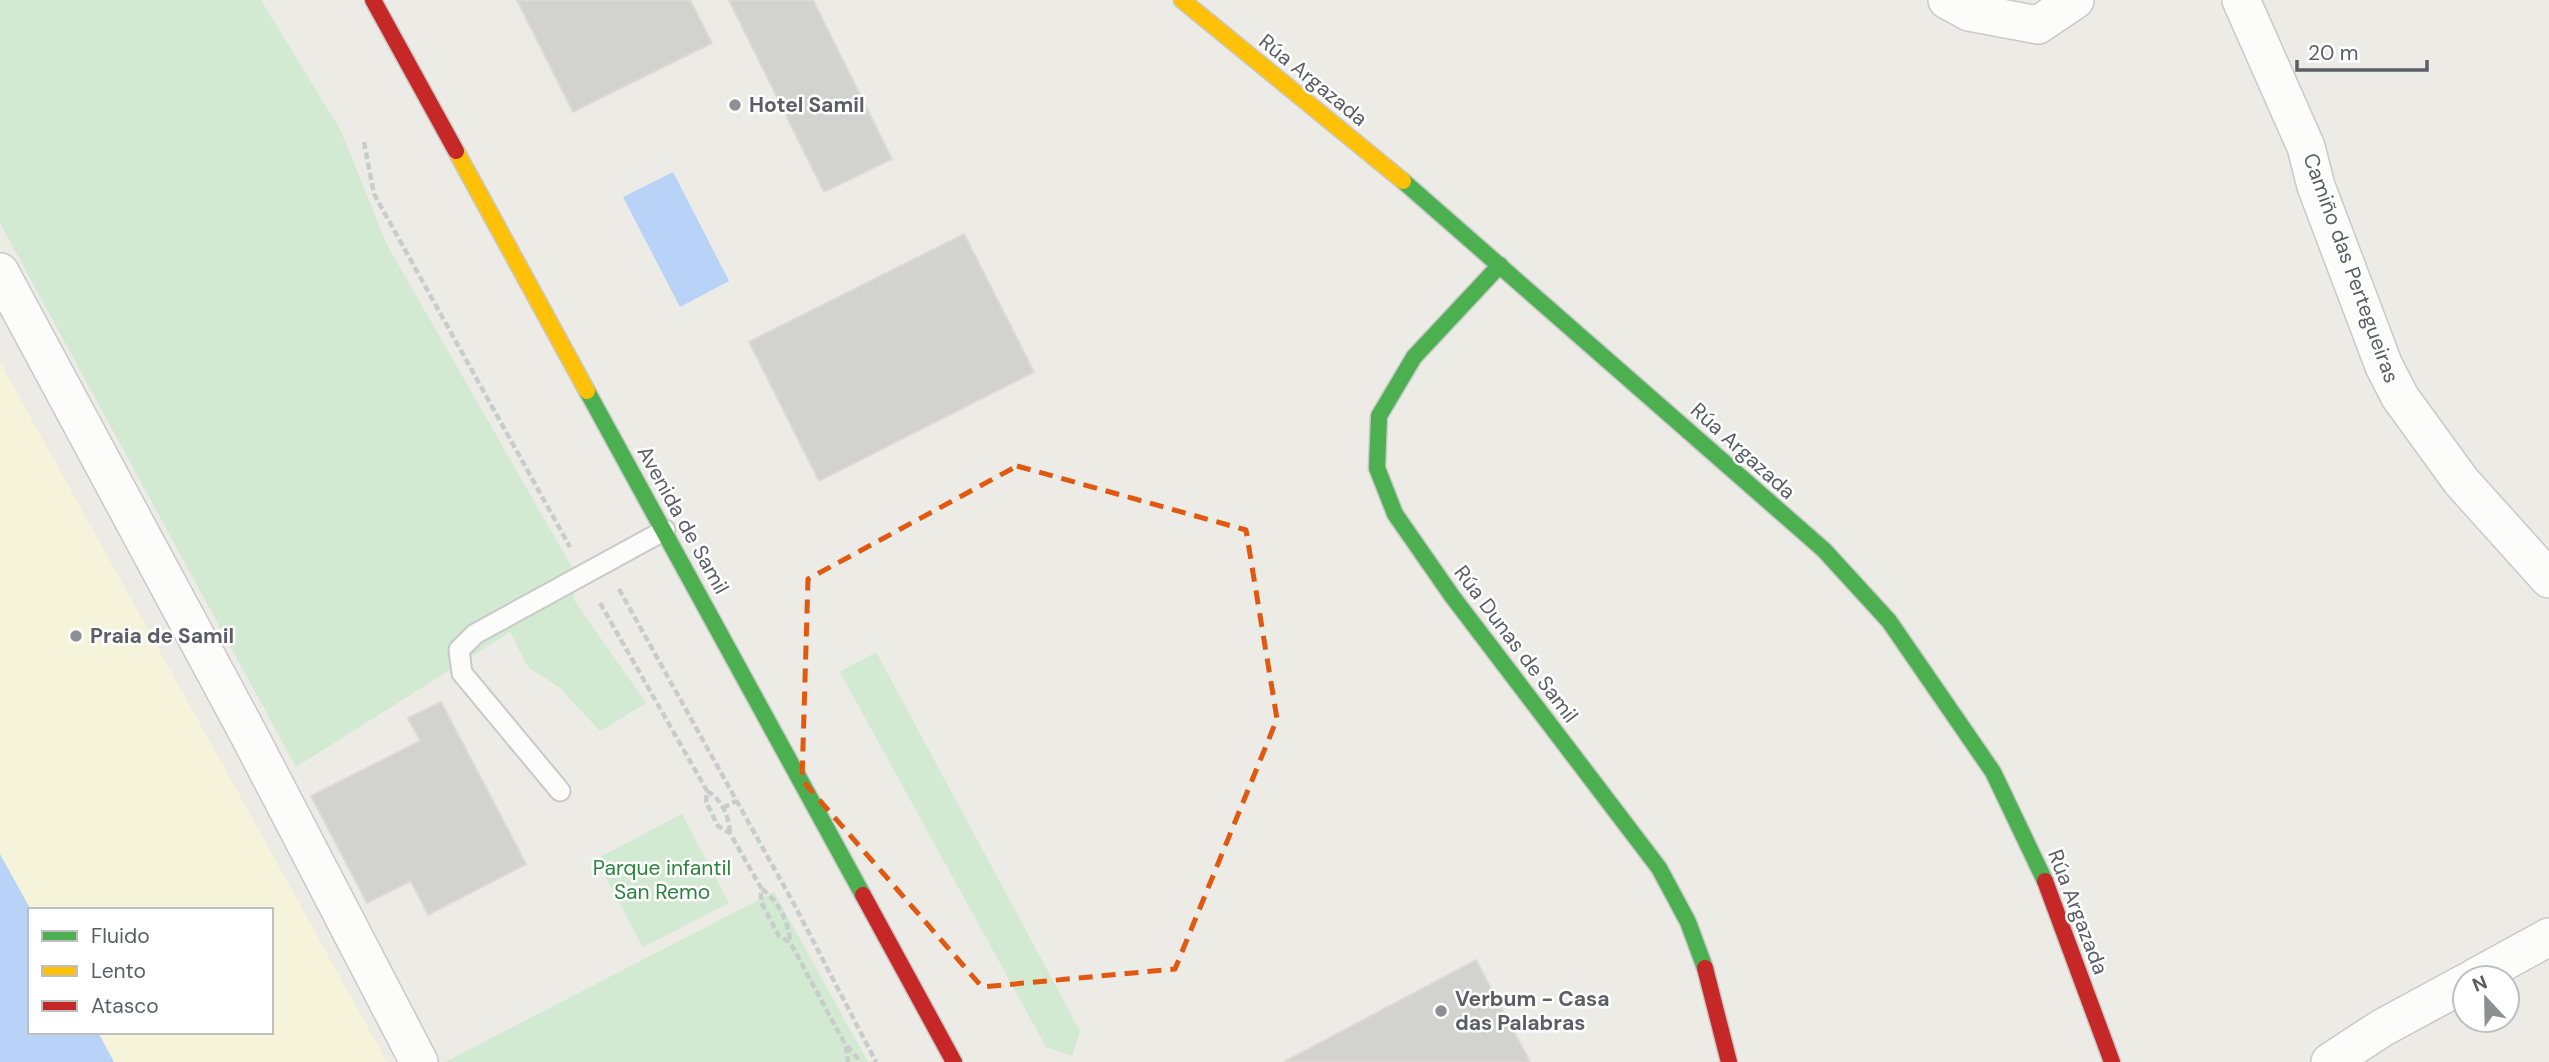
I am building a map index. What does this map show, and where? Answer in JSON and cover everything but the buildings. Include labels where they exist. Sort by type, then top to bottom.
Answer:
[{"type":"street","name":"Avenida de Samil","points":[[373,0],[954,1062]]},
{"type":"street","name":"Rúa Argazada","points":[[1182,0],[1448,217],[1824,551],[1889,621],[1993,772],[2048,886],[2112,1062]]},
{"type":"street","points":[[1947,0],[1969,12],[2038,25],[2075,0]]},
{"type":"street","name":"Camiño das Pertegueiras","points":[[2241,0],[2306,148],[2315,186],[2384,366],[2400,397],[2461,481],[2549,579]]},
{"type":"street","name":"Rúa Dunas de Samil","points":[[1500,265],[1414,357],[1379,416],[1377,468],[1395,514],[1452,596],[1659,868],[1688,922],[1703,962],[1729,1062]]},
{"type":"street","points":[[0,272],[250,737],[419,1062]]},
{"type":"street","points":[[2500,964],[2549,937]]},
{"type":"street","points":[[2330,1062],[2382,1028],[2451,991]]},
{"type":"lane","points":[[560,790],[462,673],[459,650],[475,634],[665,530]]},
{"type":"path","points":[[364,142],[374,194],[568,545],[594,569],[592,589],[707,791],[715,795],[723,808],[729,820],[730,833],[761,888],[773,898],[790,929],[790,942],[846,1046],[861,1062]]},
{"type":"path","points":[[614,581],[736,801],[874,1062]]},
{"type":"path","points":[[707,791],[706,802],[718,826],[730,833]]},
{"type":"path","points":[[723,808],[736,801]]},
{"type":"path","points":[[761,888],[761,902],[779,936],[790,942]]},
{"type":"path","points":[[846,1046],[848,1062]]},
{"type":"highlighted area","points":[[1017,466],[1246,530],[1277,719],[1175,969],[982,987],[802,780],[808,579]]},
{"type":"green space","points":[[0,0],[261,0],[341,131],[387,245],[573,569],[574,600],[646,703],[600,731],[560,688],[528,667],[510,632],[296,767],[0,223]]},
{"type":"green space","points":[[876,652],[1080,1031],[1072,1056],[1046,1047],[840,672]]},
{"type":"green space","name":"Parque infantil San Remo","points":[[682,814],[729,903],[643,947],[596,859]]},
{"type":"green space","points":[[774,892],[868,1062],[445,1062]]},
{"type":"sand","name":"Praia de Samil","points":[[0,362],[387,1062],[0,1062]]},
{"type":"water","points":[[673,172],[729,281],[680,307],[623,197]]},
{"type":"water","points":[[0,854],[30,908],[28,1034],[99,1034],[114,1062],[0,1062]]},
{"type":"traffic: fast","points":[[1403,181],[1824,550],[1889,621],[1993,772],[2045,881]]},
{"type":"traffic: fast","points":[[1500,265],[1414,357],[1379,416],[1377,468],[1395,514],[1452,596],[1659,868],[1688,922],[1705,968]]},
{"type":"traffic: fast","points":[[587,391],[863,895]]},
{"type":"traffic: slow","points":[[1182,0],[1403,181]]},
{"type":"traffic: slow","points":[[456,151],[587,391]]},
{"type":"traffic: jam","points":[[373,0],[456,151]]},
{"type":"traffic: jam","points":[[2045,881],[2112,1062]]},
{"type":"traffic: jam","points":[[863,895],[954,1062]]},
{"type":"traffic: jam","points":[[1705,968],[1729,1062]]},
{"type":"place","name":"Hotel Samil","points":[[735,105]]},
{"type":"place","name":"Praia de Samil","points":[[76,636]]},
{"type":"place","name":"Verbum - Casa das Palabras","points":[[1441,1011]]}]
